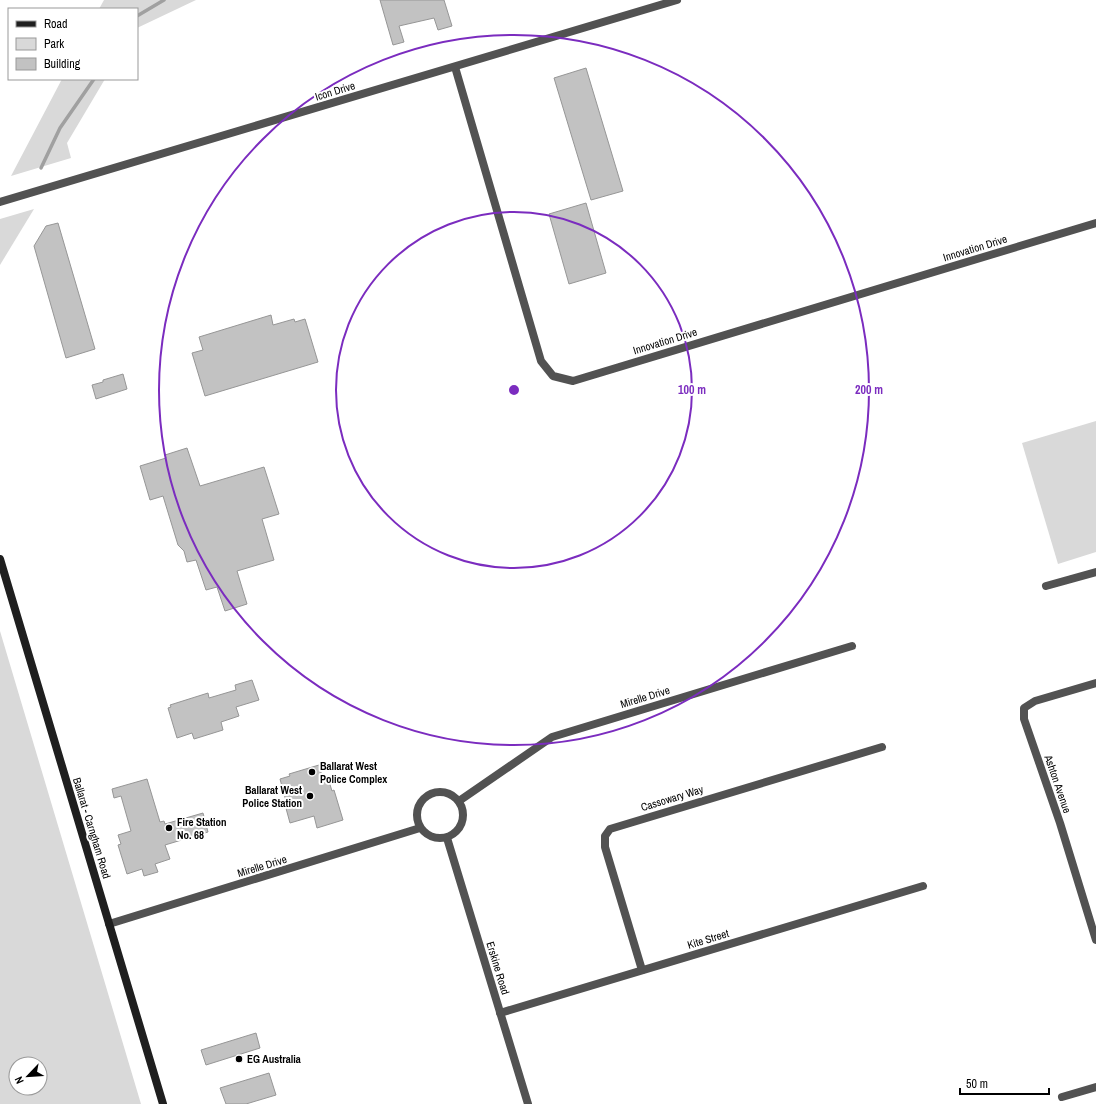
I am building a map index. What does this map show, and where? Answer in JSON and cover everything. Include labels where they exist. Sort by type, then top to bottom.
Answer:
[{"type":"main road","name":"Ballarat - Carngham Road","points":[[0,559],[163,1104]]},
{"type":"street","name":"Icon Drive","points":[[0,202],[677,0]]},
{"type":"street","name":"Innovation Drive","points":[[455,67],[541,361],[553,376],[573,381],[1096,224]]},
{"type":"street","points":[[1046,586],[1096,572]]},
{"type":"street","name":"Mirelle Drive","points":[[459,801],[552,737],[852,646]]},
{"type":"street","name":"Ashton Avenue","points":[[1096,683],[1035,701],[1024,708],[1024,719],[1060,824],[1096,940]]},
{"type":"street","name":"Cassowary Way","points":[[642,970],[605,847],[605,836],[610,829],[882,747]]},
{"type":"street","points":[[445,792],[452,795],[459,801],[464,815],[463,822],[454,834],[447,838],[432,838],[420,828],[417,821],[417,813],[421,802],[430,794],[445,792]]},
{"type":"street","name":"Mirelle Drive","points":[[109,924],[420,828]]},
{"type":"street","name":"Erskine Road","points":[[447,838],[528,1104]]},
{"type":"street","name":"Kite Street","points":[[500,1013],[922,886]]},
{"type":"street","points":[[1062,1097],[1096,1086]]},
{"type":"green space","points":[[104,0],[196,0],[138,28],[138,8],[100,8]]},
{"type":"green space","points":[[61,80],[104,80],[67,143],[71,158],[11,176]]},
{"type":"green space","points":[[34,209],[0,265],[0,219]]},
{"type":"green space","points":[[1096,421],[1096,552],[1058,564],[1022,443]]},
{"type":"green space","points":[[0,631],[141,1104],[0,1104]]},
{"type":"building","points":[[380,0],[444,0],[452,26],[438,30],[434,18],[399,26],[404,42],[393,45]]},
{"type":"building","points":[[586,68],[623,191],[591,200],[554,78]]},
{"type":"building","points":[[586,203],[606,273],[569,284],[549,214]]},
{"type":"building","points":[[58,223],[95,349],[66,358],[34,246],[46,226]]},
{"type":"building","points":[[271,315],[273,325],[294,319],[295,322],[305,319],[318,362],[205,396],[192,353],[203,350],[199,337]]},
{"type":"building","points":[[123,374],[127,389],[96,399],[92,385]]},
{"type":"building","points":[[187,448],[200,486],[264,467],[279,514],[262,519],[274,560],[237,571],[247,604],[225,611],[217,587],[206,590],[196,560],[187,562],[184,551],[178,545],[163,496],[150,500],[140,466],[166,458],[165,455]]},
{"type":"building","points":[[252,680],[259,700],[236,707],[239,716],[221,722],[223,730],[194,739],[192,733],[177,738],[168,708],[171,707],[170,705],[208,693],[209,698],[236,690],[235,685]]},
{"type":"building","name":"Ballarat West Police Station","points":[[319,765],[323,780],[328,778],[332,791],[334,790],[343,820],[317,828],[314,816],[290,823],[280,779],[290,776],[289,774]]},
{"type":"building","name":"Fire Station No. 68","points":[[147,779],[160,822],[164,821],[165,824],[203,813],[208,832],[165,845],[170,859],[155,864],[158,872],[144,876],[142,869],[127,874],[118,845],[121,844],[118,835],[131,831],[121,796],[114,798],[112,789]]},
{"type":"building","points":[[256,1033],[260,1048],[206,1065],[201,1050]]},
{"type":"building","points":[[269,1073],[276,1095],[246,1104],[226,1104],[220,1088]]},
{"type":"waterway","points":[[138,15],[164,0]]},
{"type":"waterway","points":[[41,168],[60,128],[93,80]]},
{"type":"place","name":"Ballarat West Police Complex","points":[[312,772]]},
{"type":"place","name":"Ballarat West Police Station","points":[[310,796]]},
{"type":"place","name":"Fire Station No. 68","points":[[169,828]]},
{"type":"place","name":"EG Australia","points":[[239,1059]]}]
